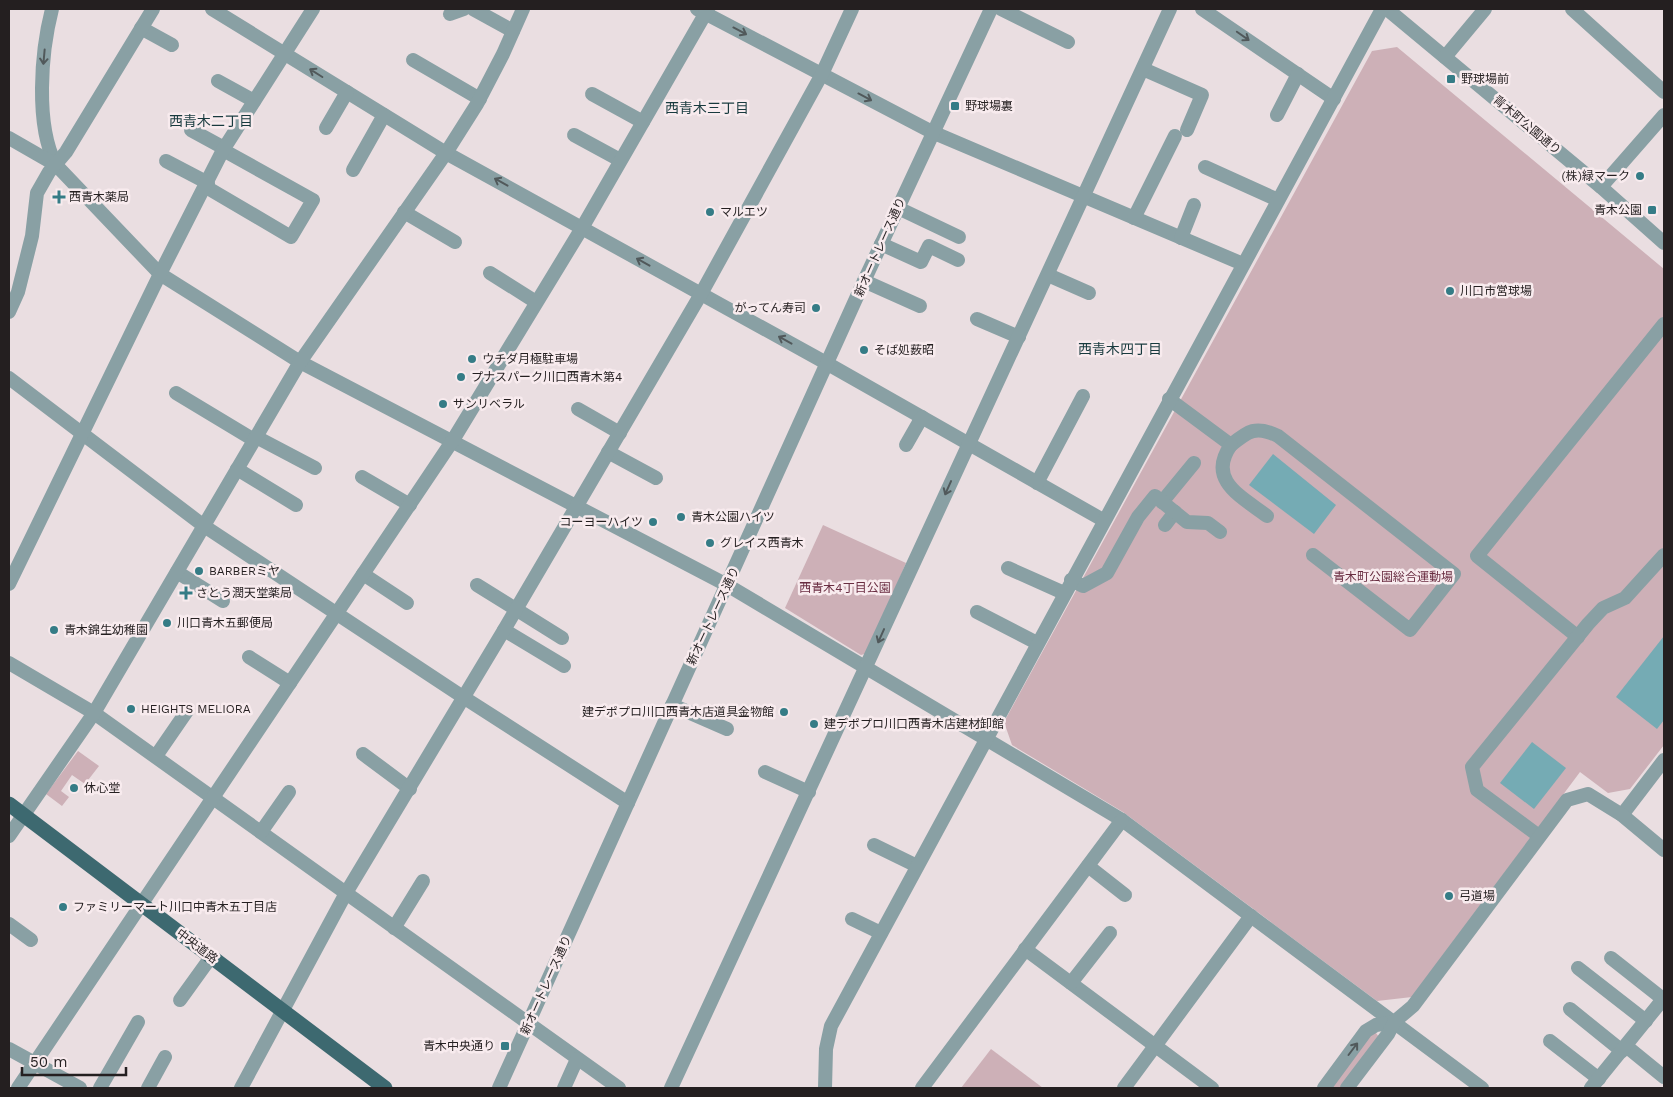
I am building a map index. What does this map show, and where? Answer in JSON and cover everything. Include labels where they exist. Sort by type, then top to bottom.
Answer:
[{"type":"main road","name":"中央道路","points":[[9,804],[385,1088]]},
{"type":"street","points":[[52,9],[46,30],[42,78],[48,150],[56,165],[160,274],[300,362],[453,440],[727,585],[1122,820],[1394,1022],[1476,1086]]},
{"type":"street","points":[[9,312],[18,292],[32,236],[37,193],[153,9]]},
{"type":"street","points":[[212,9],[446,153],[828,364],[1103,520]]},
{"type":"street","points":[[9,584],[160,274],[224,149],[313,9]]},
{"type":"street","points":[[450,14],[464,9]]},
{"type":"street","points":[[473,9],[513,31]]},
{"type":"street","points":[[9,836],[94,713],[300,362],[446,153],[480,99],[522,9]]},
{"type":"street","points":[[242,1088],[346,893],[410,789],[701,294],[822,74],[852,9]]},
{"type":"street","name":"新オートレース通り","points":[[499,1088],[864,281],[991,9]]},
{"type":"street","points":[[1001,9],[1068,42]]},
{"type":"street","points":[[671,1088],[1170,9]]},
{"type":"street","points":[[1202,9],[1334,99]]},
{"type":"street","points":[[825,1088],[826,1049],[831,1026],[1103,520],[1382,9]]},
{"type":"street","name":"青木町公園通り","points":[[1387,9],[1601,187],[1664,243]]},
{"type":"street","points":[[1445,57],[1485,9]]},
{"type":"street","points":[[1572,9],[1664,92]]},
{"type":"street","points":[[18,1088],[453,440],[582,228],[704,10],[932,132],[1243,264]]},
{"type":"street","points":[[141,28],[172,45]]},
{"type":"street","points":[[413,60],[480,99]]},
{"type":"street","points":[[1134,218],[1202,95],[1143,69]]},
{"type":"street","points":[[1277,115],[1298,74]]},
{"type":"street","points":[[218,81],[254,101]]},
{"type":"street","points":[[326,128],[347,92]]},
{"type":"street","points":[[592,94],[642,122]]},
{"type":"street","points":[[352,170],[384,115]]},
{"type":"street","points":[[1601,187],[1664,115]]},
{"type":"street","points":[[166,161],[291,237],[313,200],[191,130]]},
{"type":"street","points":[[574,134],[620,160]]},
{"type":"street","points":[[9,138],[56,165]]},
{"type":"street","points":[[1205,167],[1278,200]]},
{"type":"street","points":[[1181,238],[1194,206]]},
{"type":"street","points":[[898,208],[959,237]]},
{"type":"street","points":[[404,212],[455,242]]},
{"type":"street","points":[[881,244],[921,262],[929,246],[958,260]]},
{"type":"street","points":[[490,273],[536,302]]},
{"type":"street","points":[[1048,275],[1089,293]]},
{"type":"street","points":[[864,281],[920,306]]},
{"type":"street","points":[[977,319],[1018,337]]},
{"type":"street","points":[[1578,637],[1477,556],[1664,324]]},
{"type":"street","points":[[9,378],[204,526],[463,697],[628,803]]},
{"type":"street","points":[[176,394],[255,438],[315,468]]},
{"type":"street","points":[[1037,483],[1083,396]]},
{"type":"street","points":[[1169,399],[1231,445]]},
{"type":"street","points":[[578,409],[620,433]]},
{"type":"street","points":[[906,445],[922,418]]},
{"type":"street","points":[[1267,516],[1232,490],[1224,478],[1222,468],[1223,456],[1231,445],[1248,431],[1267,430],[1278,436],[1454,574],[1410,630],[1313,555]]},
{"type":"street","points":[[608,452],[656,478]]},
{"type":"street","points":[[1162,502],[1194,463]]},
{"type":"street","points":[[237,470],[296,505]]},
{"type":"street","points":[[362,477],[410,505]]},
{"type":"street","points":[[1071,580],[1083,586],[1107,573],[1138,517],[1155,496],[1187,522],[1208,523],[1220,532]]},
{"type":"street","points":[[1165,525],[1175,512]]},
{"type":"street","points":[[1539,836],[1477,790],[1472,767],[1603,608],[1625,598],[1664,555]]},
{"type":"street","points":[[1008,568],[1064,593]]},
{"type":"street","points":[[177,572],[223,601]]},
{"type":"street","points":[[363,574],[407,603]]},
{"type":"street","points":[[477,585],[562,638]]},
{"type":"street","points":[[977,612],[1037,643]]},
{"type":"street","points":[[504,630],[564,666]]},
{"type":"street","points":[[249,657],[290,683]]},
{"type":"street","points":[[9,663],[94,713],[156,756],[528,1025],[619,1088]]},
{"type":"street","points":[[672,706],[727,729]]},
{"type":"street","points":[[156,756],[187,711]]},
{"type":"street","points":[[363,754],[410,789]]},
{"type":"street","points":[[1622,816],[1664,760]]},
{"type":"street","points":[[765,772],[809,792]]},
{"type":"street","points":[[261,832],[289,792]]},
{"type":"street","points":[[1347,1088],[1388,1034],[1394,1022],[1413,1006],[1567,800],[1588,794],[1622,816],[1664,850]]},
{"type":"street","points":[[922,1088],[1122,820]]},
{"type":"street","points":[[874,846],[917,866]]},
{"type":"street","points":[[1088,866],[1125,895]]},
{"type":"street","points":[[394,928],[423,881]]},
{"type":"street","points":[[1124,1088],[1251,916]]},
{"type":"street","points":[[852,919],[881,933]]},
{"type":"street","points":[[9,924],[31,940]]},
{"type":"street","points":[[1071,983],[1110,933]]},
{"type":"street","points":[[1025,949],[1212,1088]]},
{"type":"street","points":[[180,1000],[211,957]]},
{"type":"street","points":[[1550,1041],[1595,1084],[1664,999],[1611,958]]},
{"type":"street","points":[[1578,968],[1646,1021]]},
{"type":"street","points":[[1570,1009],[1664,1076]]},
{"type":"street","points":[[100,1088],[138,1022]]},
{"type":"street","points":[[1324,1088],[1366,1032],[1376,1025],[1394,1022]]},
{"type":"street","points":[[9,1049],[80,1088]]},
{"type":"street","points":[[148,1088],[165,1057]]},
{"type":"street","points":[[564,1088],[577,1059]]},
{"type":"green space","name":"青木町公園総合運動場","points":[[1397,47],[1664,269],[1664,745],[1630,789],[1608,793],[1580,772],[1412,997],[1377,1001],[1123,812],[1012,745],[1004,722],[1372,51]]},
{"type":"green space","name":"西青木4丁目公園","points":[[823,525],[906,563],[868,653],[861,655],[785,608]]},
{"type":"green space","points":[[78,751],[99,766],[85,784],[72,775],[61,791],[69,797],[62,806],[46,794]]},
{"type":"green space","points":[[1372,1033],[1376,1033],[1379,1037],[1341,1088],[1331,1088]]},
{"type":"green space","points":[[991,1049],[1043,1088],[961,1088]]},
{"type":"water","points":[[1273,454],[1336,505],[1314,534],[1249,485]]},
{"type":"water","points":[[1664,636],[1664,720],[1657,729],[1616,697]]},
{"type":"water","points":[[1532,742],[1566,768],[1534,809],[1500,783]]},
{"type":"place","name":"野球場前","points":[[1451,79]]},
{"type":"place","name":"野球場裏","points":[[955,106]]},
{"type":"place","name":"(株)緑マーク","points":[[1640,176]]},
{"type":"place","name":"西青木薬局","points":[[59,197]]},
{"type":"place","name":"青木公園","points":[[1652,210]]},
{"type":"place","name":"マルエツ","points":[[710,212]]},
{"type":"place","name":"川口市営球場","points":[[1450,291]]},
{"type":"place","name":"がってん寿司","points":[[816,308]]},
{"type":"place","name":"そば処薮昭","points":[[864,350]]},
{"type":"place","name":"ウチダ月極駐車場","points":[[472,359]]},
{"type":"place","name":"プナスパーク川口西青木第4","points":[[461,377]]},
{"type":"place","name":"サンリベラル","points":[[443,404]]},
{"type":"place","name":"青木公園ハイツ","points":[[681,517]]},
{"type":"place","name":"コーヨーハイツ","points":[[653,522]]},
{"type":"place","name":"グレイス西青木","points":[[710,543]]},
{"type":"place","name":"BARBERミヤ","points":[[199,571]]},
{"type":"place","name":"さとう潤天堂薬局","points":[[186,593]]},
{"type":"place","name":"川口青木五郵便局","points":[[167,623]]},
{"type":"place","name":"青木錦生幼稚園","points":[[54,630]]},
{"type":"place","name":"HEIGHTS MELIORA","points":[[131,709]]},
{"type":"place","name":"建デポプロ川口西青木店道具金物館","points":[[784,712]]},
{"type":"place","name":"建デポプロ川口西青木店建材卸館","points":[[814,724]]},
{"type":"place","name":"休心堂","points":[[74,788]]},
{"type":"place","name":"弓道場","points":[[1449,896]]},
{"type":"place","name":"ファミリーマート川口中青木五丁目店","points":[[63,907]]},
{"type":"place","name":"青木中央通り","points":[[505,1046]]},
{"type":"district","name":"西青木三丁目","points":[[707,108]]},
{"type":"district","name":"西青木二丁目","points":[[211,121]]},
{"type":"district","name":"西青木四丁目","points":[[1120,349]]}]
